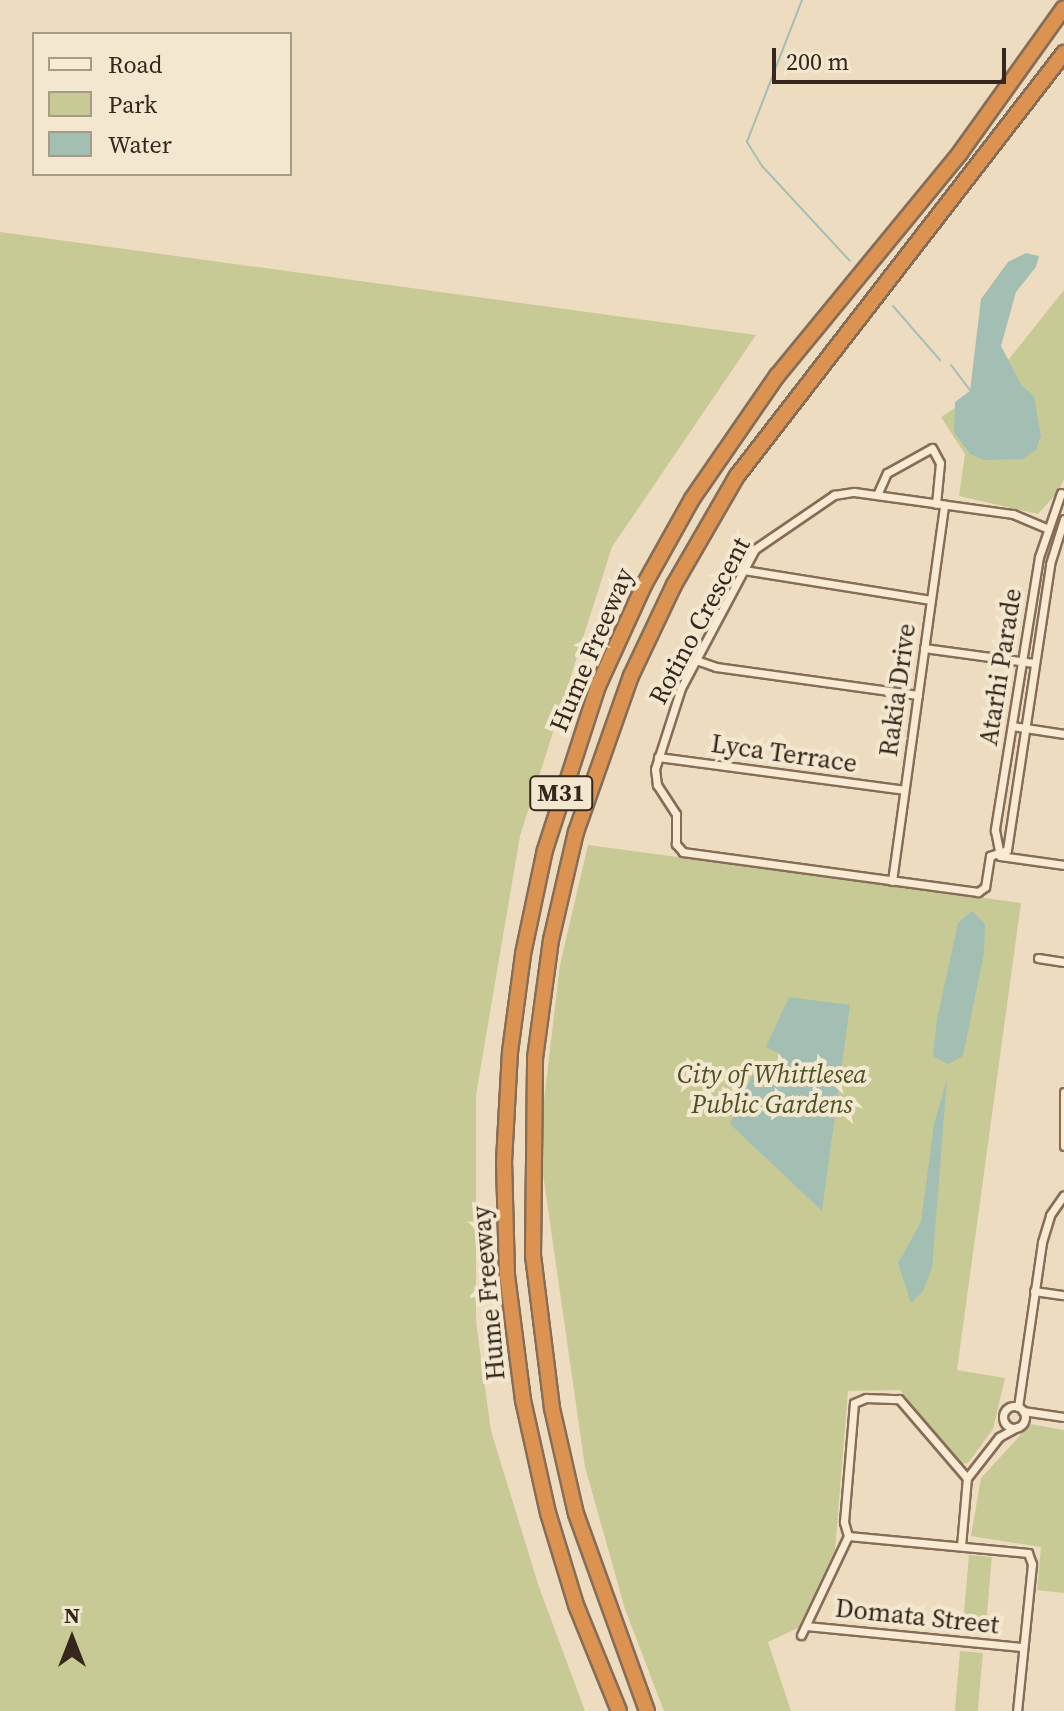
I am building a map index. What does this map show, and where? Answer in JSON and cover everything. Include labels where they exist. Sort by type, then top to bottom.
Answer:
[{"type":"highway","name":"Hume Freeway","points":[[619,1711],[576,1605],[548,1513],[523,1400],[507,1275],[504,1162],[510,1052],[523,954],[545,850],[598,686],[644,585],[692,499],[777,376],[960,153],[1064,8]]},
{"type":"highway","name":"Hume Freeway","points":[[647,1711],[592,1567],[562,1458],[543,1358],[533,1256],[535,1058],[551,940],[576,832],[611,727],[654,626],[737,476],[1064,53]]},
{"type":"street","name":"Rakia Drive","points":[[877,495],[887,473],[932,448],[940,463],[940,504],[931,600],[892,881]]},
{"type":"street","name":"Atarhi Parade","points":[[998,854],[1022,661],[1046,528],[1063,497],[1064,483]]},
{"type":"street","name":"Rotino Crescent","points":[[658,757],[696,660],[762,541],[834,495],[877,495],[1013,514],[1046,528]]},
{"type":"street","name":"Atarhi Parade","points":[[1007,850],[1052,552],[1064,519]]},
{"type":"street","points":[[744,570],[931,600]]},
{"type":"street","points":[[924,648],[1034,663]]},
{"type":"street","points":[[696,660],[716,667],[918,695]]},
{"type":"street","points":[[1012,726],[1064,734]]},
{"type":"street","points":[[658,757],[655,779],[676,814],[680,851],[981,891],[988,868],[998,854],[1007,850],[1019,859]]},
{"type":"street","name":"Lyca Terrace","points":[[658,757],[904,790]]},
{"type":"street","points":[[998,854],[1064,865]]},
{"type":"street","points":[[1037,871],[1039,862]]},
{"type":"street","points":[[1038,958],[1064,962]]},
{"type":"street","points":[[1064,1092],[1064,1146]]},
{"type":"street","points":[[1021,1424],[1020,1409],[1034,1291],[1045,1227],[1064,1195]]},
{"type":"street","points":[[1034,1291],[1064,1295]]},
{"type":"street","points":[[801,1635],[848,1536],[844,1522],[854,1403],[866,1398],[899,1399],[967,1478]]},
{"type":"street","points":[[999,1437],[1008,1408],[1064,1417]]},
{"type":"street","points":[[961,1546],[967,1478],[999,1437],[1042,1415]]},
{"type":"street","points":[[1004,1419],[1021,1424]]},
{"type":"street","points":[[848,1536],[1028,1553],[1032,1564],[1017,1711]]},
{"type":"street","name":"Domata Street","points":[[807,1626],[1023,1647]]},
{"type":"green space","points":[[0,232],[756,335],[612,547],[520,836],[476,1095],[476,1321],[491,1431],[539,1587],[585,1711],[0,1711]]},
{"type":"green space","points":[[1064,290],[1064,479],[1058,492],[1038,514],[959,496],[965,454],[941,417],[986,388]]},
{"type":"green space","name":"City of Whittlesea Public Gardens","points":[[588,845],[1021,903],[957,1370],[1005,1378],[993,1429],[968,1463],[961,1464],[900,1390],[848,1391],[835,1550],[798,1628],[768,1642],[791,1711],[664,1711],[625,1609],[585,1467],[543,1174],[542,1117],[560,965]]},
{"type":"green space","points":[[1018,1422],[1064,1430],[1064,1593],[1037,1590],[1041,1547],[971,1536],[981,1478],[1025,1430]]},
{"type":"green space","points":[[969,1555],[992,1557],[985,1634],[962,1632]]},
{"type":"green space","points":[[960,1651],[983,1653],[978,1711],[955,1711]]},
{"type":"water","points":[[1026,253],[1039,256],[1036,267],[1016,292],[1001,346],[1022,386],[1034,396],[1041,436],[1036,450],[1022,459],[984,460],[970,454],[954,432],[955,402],[970,391],[981,299],[1008,262]]},
{"type":"water","points":[[972,911],[985,924],[984,953],[963,1056],[948,1064],[933,1056],[937,1019],[958,923]]},
{"type":"water","points":[[789,997],[850,1005],[822,1211],[730,1124],[753,1074],[769,1081],[781,1055],[766,1047]]},
{"type":"water","points":[[947,1079],[932,1268],[923,1291],[911,1303],[898,1263],[921,1222],[934,1124]]},
{"type":"waterway","points":[[802,0],[747,142],[762,166],[850,261]]},
{"type":"waterway","points":[[893,306],[940,360]]},
{"type":"waterway","points":[[951,365],[972,393]]}]
